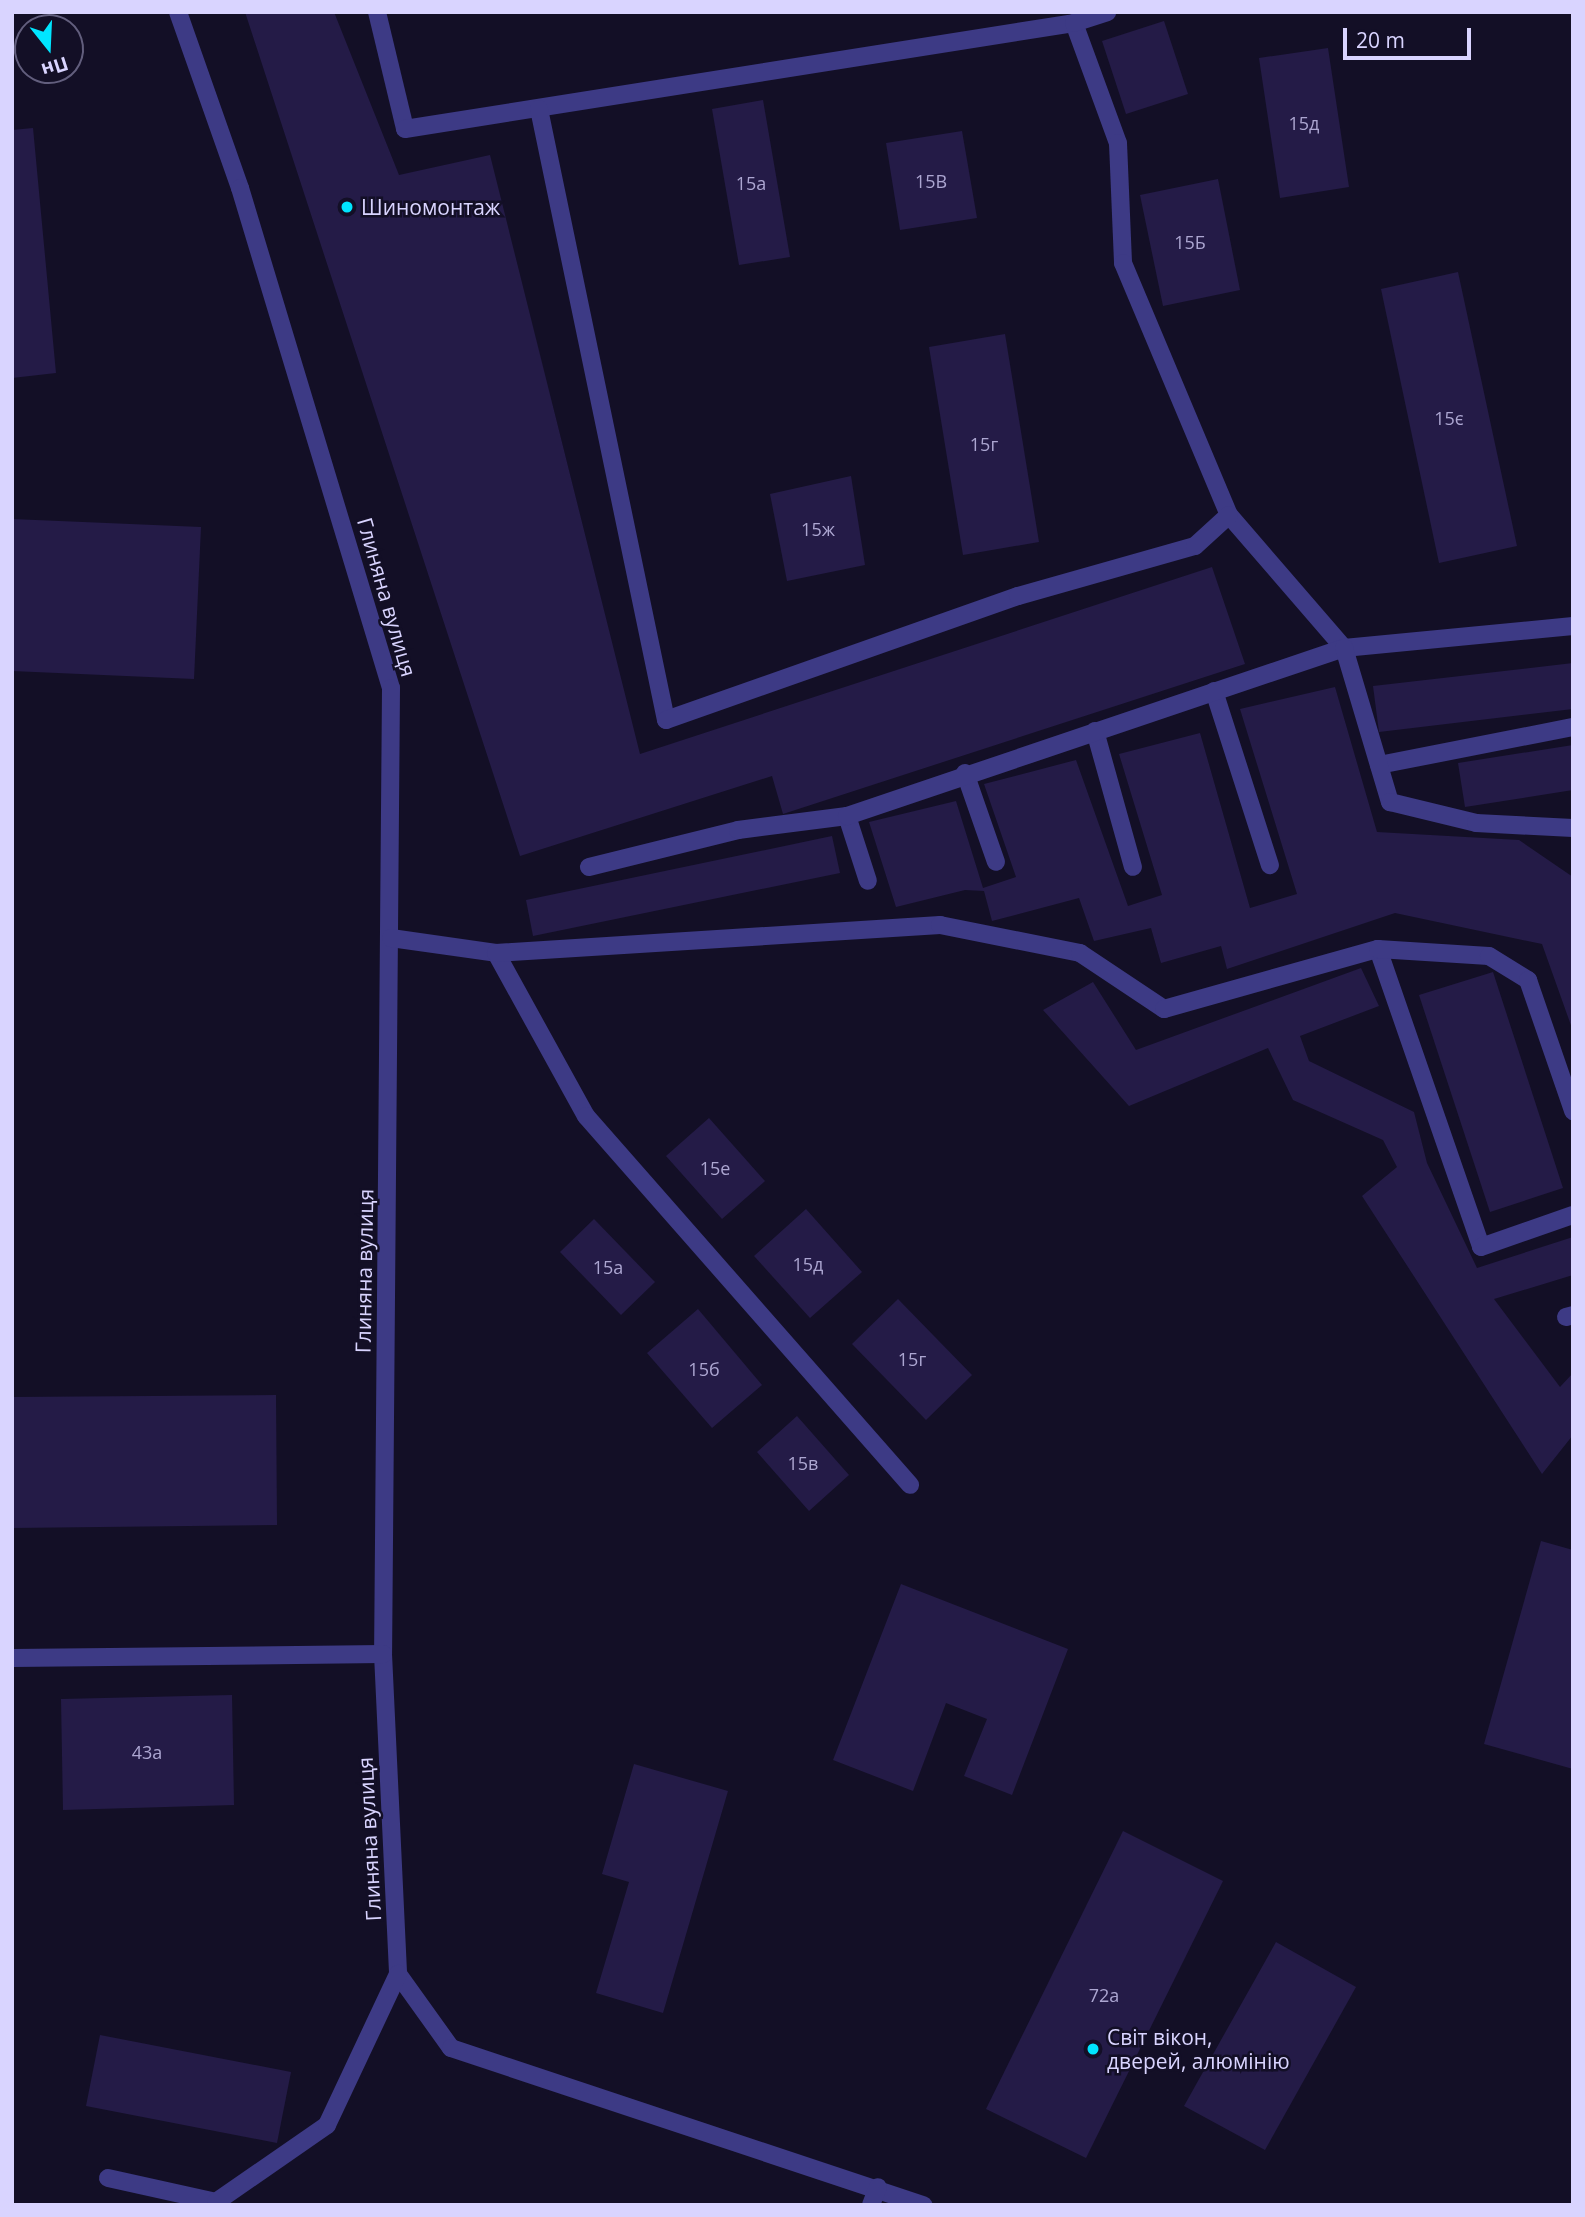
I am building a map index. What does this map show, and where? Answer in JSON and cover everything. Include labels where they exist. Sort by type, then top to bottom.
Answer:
[{"type":"street","name":"Глиняна вулиця","points":[[178,12],[240,188],[391,688],[383,1654],[398,1974]]},
{"type":"street","points":[[377,12],[405,130],[1074,23],[1107,12]]},
{"type":"street","points":[[1074,23],[1118,143],[1123,263],[1230,515],[1344,648],[1390,803],[1476,823],[1573,828]]},
{"type":"street","points":[[539,109],[666,720],[1018,596],[1195,546],[1230,515]]},
{"type":"street","points":[[589,867],[738,830],[847,816],[1094,730],[1344,648],[1573,626]]},
{"type":"street","points":[[1214,691],[1270,865]]},
{"type":"street","points":[[1379,765],[1573,727]]},
{"type":"street","points":[[1094,730],[1133,867]]},
{"type":"street","points":[[965,774],[996,862]]},
{"type":"street","points":[[847,816],[868,881]]},
{"type":"street","points":[[391,938],[496,953],[940,925],[1080,953],[1164,1009],[1378,948],[1489,956],[1528,980],[1573,1111]]},
{"type":"street","points":[[1378,948],[1481,1247],[1573,1215]]},
{"type":"street","points":[[496,953],[586,1116],[910,1485]]},
{"type":"street","points":[[12,1658],[383,1654]]},
{"type":"street","points":[[108,2178],[216,2202],[327,2125],[398,1974],[450,2048],[924,2205]]},
{"type":"street","points":[[871,2205],[878,2188]]},
{"type":"building","points":[[245,12],[334,12],[399,175],[490,155],[640,754],[1212,567],[1245,664],[783,814],[772,776],[520,856]]},
{"type":"building","points":[[1164,21],[1188,94],[1126,114],[1102,41]]},
{"type":"building","points":[[1328,48],[1349,187],[1280,198],[1259,58]]},
{"type":"building","points":[[763,100],[790,257],[739,265],[712,109]]},
{"type":"building","points":[[33,128],[56,373],[12,378],[12,130]]},
{"type":"building","points":[[962,131],[977,218],[900,230],[886,143]]},
{"type":"building","points":[[1218,179],[1240,290],[1163,306],[1140,195]]},
{"type":"building","points":[[1458,272],[1517,546],[1439,563],[1381,289]]},
{"type":"building","points":[[1005,334],[1039,542],[963,555],[929,347]]},
{"type":"building","points":[[851,476],[865,565],[787,581],[770,494]]},
{"type":"building","points":[[12,519],[201,527],[194,679],[12,671]]},
{"type":"building","points":[[1573,663],[1573,709],[1379,732],[1373,686]]},
{"type":"building","points":[[1335,687],[1377,832],[1519,840],[1573,877],[1573,1031],[1542,944],[1395,913],[1227,969],[1221,946],[1161,963],[1151,928],[1094,941],[1079,898],[992,921],[984,891],[965,890],[896,907],[869,822],[956,801],[983,888],[1016,877],[984,784],[1076,760],[1128,906],[1162,895],[1119,754],[1200,733],[1250,908],[1297,894],[1240,709]]},
{"type":"building","points":[[1573,745],[1573,790],[1465,807],[1458,763]]},
{"type":"building","points":[[832,836],[840,873],[533,936],[526,900]]},
{"type":"building","points":[[1361,968],[1379,1006],[1300,1036],[1309,1061],[1414,1112],[1427,1163],[1477,1268],[1573,1237],[1573,1275],[1494,1299],[1560,1387],[1573,1373],[1573,1435],[1542,1474],[1362,1196],[1397,1167],[1383,1140],[1293,1100],[1268,1048],[1129,1106],[1043,1010],[1093,982],[1136,1050]]},
{"type":"building","points":[[1493,972],[1563,1188],[1490,1212],[1419,995]]},
{"type":"building","points":[[709,1118],[765,1181],[722,1219],[666,1156]]},
{"type":"building","points":[[806,1209],[862,1272],[810,1318],[754,1256]]},
{"type":"building","points":[[594,1219],[655,1282],[621,1315],[560,1252]]},
{"type":"building","points":[[898,1299],[972,1375],[926,1420],[852,1344]]},
{"type":"building","points":[[698,1309],[762,1385],[712,1428],[647,1353]]},
{"type":"building","points":[[276,1395],[277,1525],[12,1528],[12,1397]]},
{"type":"building","points":[[797,1416],[849,1475],[809,1511],[757,1452]]},
{"type":"building","points":[[1541,1541],[1573,1550],[1573,1769],[1484,1744]]},
{"type":"building","points":[[901,1584],[1068,1649],[1012,1795],[964,1776],[987,1719],[946,1703],[913,1791],[833,1760]]},
{"type":"building","points":[[232,1695],[234,1805],[63,1810],[61,1699]]},
{"type":"building","points":[[634,1764],[728,1791],[663,2013],[596,1993],[629,1882],[602,1874]]},
{"type":"building","points":[[1123,1831],[1223,1881],[1086,2158],[986,2109]]},
{"type":"building","points":[[1276,1942],[1356,1987],[1265,2150],[1184,2106]]},
{"type":"building","points":[[100,2035],[291,2072],[277,2143],[86,2106]]},
{"type":"place","name":"Шиномонтаж","points":[[347,207]]},
{"type":"place","name":"Світ вікон, дверей, алюмінію","points":[[1093,2049]]}]
